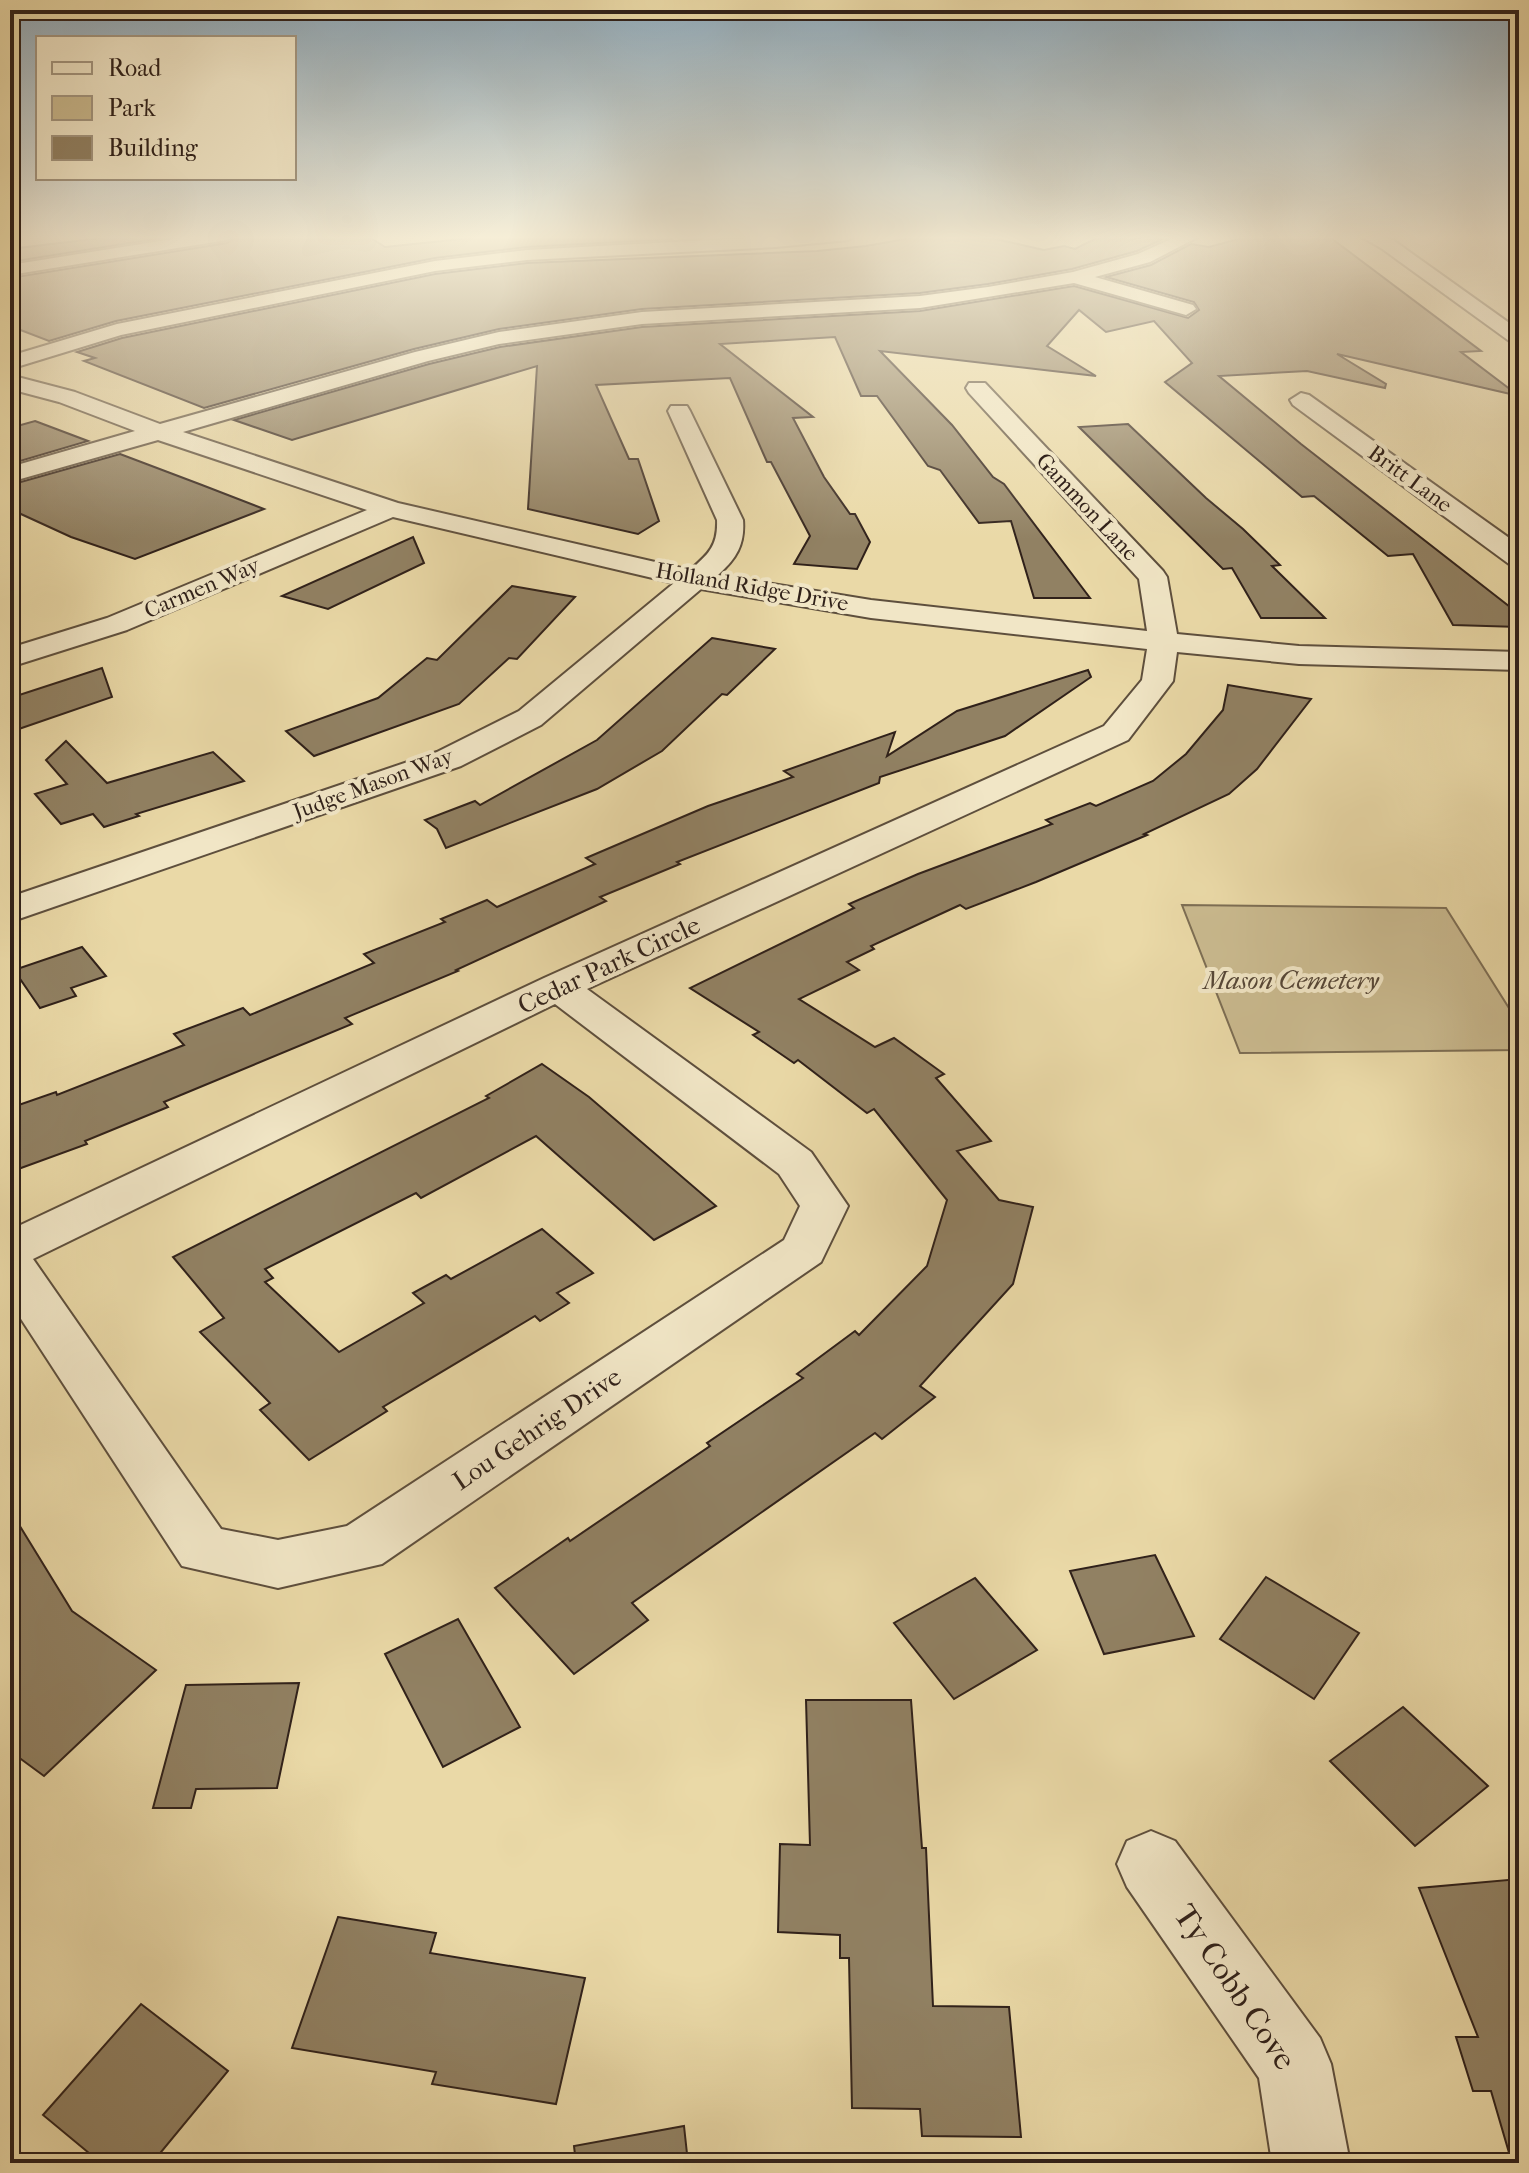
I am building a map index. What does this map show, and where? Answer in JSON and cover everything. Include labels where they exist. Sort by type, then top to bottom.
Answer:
[{"type":"street","points":[[10,363],[96,336]]},
{"type":"street","points":[[10,475],[422,356],[514,336]]},
{"type":"street","name":"Holland Ridge Drive","points":[[10,382],[67,397],[158,432],[391,509],[694,579],[871,609],[1163,642],[1299,655],[1519,661]]},
{"type":"street","name":"Gammon Lane","points":[[977,388],[1153,577],[1163,642]]},
{"type":"street","name":"Britt Lane","points":[[1301,400],[1519,558]]},
{"type":"street","name":"Judge Mason Way","points":[[10,910],[449,759],[530,718],[722,557],[731,538],[730,520],[679,411]]},
{"type":"street","name":"Carmen Way","points":[[10,658],[117,624],[391,509]]},
{"type":"street","name":"Cedar Park Circle","points":[[10,1250],[558,987],[1116,733],[1157,681],[1163,642]]},
{"type":"street","name":"Lou Gehrig Drive","points":[[10,1263],[203,1549],[278,1564],[361,1547],[804,1250],[824,1206],[795,1163],[558,987]]},
{"type":"street","name":"Ty Cobb Cove","points":[[1151,1864],[1294,2064],[1311,2163]]},
{"type":"green space","name":"Mason Cemetery","points":[[1182,905],[1446,908],[1519,1024],[1519,1050],[1240,1053]]},
{"type":"building","points":[[37,336],[64,336],[49,341]]},
{"type":"building","points":[[468,336],[204,408],[84,361],[95,358],[77,352],[122,338]]},
{"type":"building","points":[[575,336],[1056,336],[1047,346],[1096,376],[880,351],[952,425],[993,477],[1004,484],[1090,598],[1034,598],[1011,521],[979,523],[940,470],[928,466],[877,396],[861,396],[835,337],[720,344],[813,417],[793,418],[824,477],[850,514],[855,514],[870,542],[857,569],[794,564],[810,536],[771,462],[767,462],[730,378],[596,385],[629,459],[638,459],[659,521],[638,534],[528,509],[537,366],[292,440],[234,420],[500,347]]},
{"type":"building","points":[[1168,336],[1462,336],[1481,351],[1461,352],[1519,396],[1337,354],[1386,384],[1385,388],[1307,371],[1219,376],[1519,614],[1519,627],[1453,625],[1413,554],[1388,556],[1314,496],[1302,497],[1165,382],[1192,363]]},
{"type":"building","points":[[35,421],[88,441],[10,464],[10,428]]},
{"type":"building","points":[[1128,424],[1280,565],[1272,566],[1325,618],[1261,618],[1232,568],[1223,569],[1079,427]]},
{"type":"building","points":[[120,454],[264,509],[135,559],[71,537],[10,509],[10,485]]},
{"type":"building","points":[[413,537],[424,563],[328,609],[282,596]]},
{"type":"building","points":[[512,586],[575,597],[517,659],[509,658],[459,704],[314,756],[286,731],[378,698],[427,658],[437,660]]},
{"type":"building","points":[[712,638],[775,649],[662,751],[597,789],[446,848],[437,829],[425,820],[475,801],[480,805],[597,740]]},
{"type":"building","points":[[102,668],[112,697],[10,732],[10,698]]},
{"type":"building","points":[[1088,670],[1091,677],[1005,736],[880,777],[879,783],[677,862],[680,864],[600,897],[606,901],[458,971],[345,1018],[352,1024],[164,1102],[168,1107],[85,1141],[87,1144],[10,1172],[10,1108],[56,1092],[57,1095],[184,1045],[174,1034],[243,1008],[250,1015],[374,963],[364,954],[445,922],[441,919],[487,900],[497,907],[595,864],[586,858],[708,806],[793,777],[784,771],[895,732],[887,756],[957,711]]},
{"type":"building","points":[[1228,685],[1311,699],[1257,769],[1229,794],[1144,834],[1147,835],[966,909],[960,905],[871,946],[874,949],[847,962],[859,970],[799,999],[875,1047],[894,1038],[944,1074],[936,1078],[991,1141],[957,1151],[999,1200],[1033,1207],[1013,1284],[920,1386],[935,1397],[882,1439],[875,1433],[632,1603],[648,1620],[574,1674],[495,1588],[710,1446],[707,1443],[803,1378],[797,1374],[855,1331],[859,1335],[927,1266],[947,1200],[874,1109],[867,1113],[798,1060],[794,1063],[753,1035],[759,1032],[690,988],[854,908],[849,904],[918,874],[1052,824],[1046,820],[1090,803],[1096,806],[1153,781],[1186,754],[1223,710]]},
{"type":"building","points":[[66,741],[107,783],[213,752],[244,781],[104,827],[93,814],[61,824],[35,794],[67,784],[46,760]]},
{"type":"building","points":[[82,947],[106,976],[71,988],[76,996],[40,1008],[14,970]]},
{"type":"building","points":[[542,1064],[589,1097],[716,1206],[654,1240],[536,1136],[421,1198],[416,1193],[265,1269],[273,1278],[265,1282],[339,1352],[424,1303],[413,1293],[446,1275],[451,1279],[542,1229],[593,1273],[557,1293],[569,1303],[540,1321],[535,1316],[383,1407],[387,1411],[309,1460],[260,1410],[270,1403],[200,1332],[224,1318],[173,1257],[489,1098],[486,1096]]},
{"type":"building","points":[[10,1510],[72,1611],[156,1670],[44,1776],[10,1751]]},
{"type":"building","points":[[1155,1555],[1194,1636],[1104,1654],[1070,1571]]},
{"type":"building","points":[[1266,1577],[1359,1633],[1314,1699],[1220,1639]]},
{"type":"building","points":[[975,1578],[1037,1650],[954,1699],[894,1623]]},
{"type":"building","points":[[458,1619],[520,1727],[443,1767],[385,1654]]},
{"type":"building","points":[[299,1683],[277,1788],[196,1789],[191,1808],[153,1808],[186,1685]]},
{"type":"building","points":[[806,1700],[911,1700],[922,1848],[926,1848],[933,2006],[1009,2007],[1021,2137],[922,2136],[920,2109],[852,2108],[849,1958],[840,1958],[840,1935],[778,1932],[780,1844],[810,1845]]},
{"type":"building","points":[[1403,1707],[1488,1786],[1415,1846],[1330,1761]]},
{"type":"building","points":[[1519,1879],[1519,2154],[1510,2156],[1491,2091],[1473,2091],[1456,2037],[1478,2037],[1419,1888]]},
{"type":"building","points":[[338,1917],[436,1933],[430,1953],[585,1978],[556,2104],[432,2084],[436,2072],[292,2048]]},
{"type":"building","points":[[141,2004],[228,2071],[152,2163],[101,2163],[43,2115]]},
{"type":"building","points":[[684,2126],[688,2163],[576,2163],[574,2146]]}]
